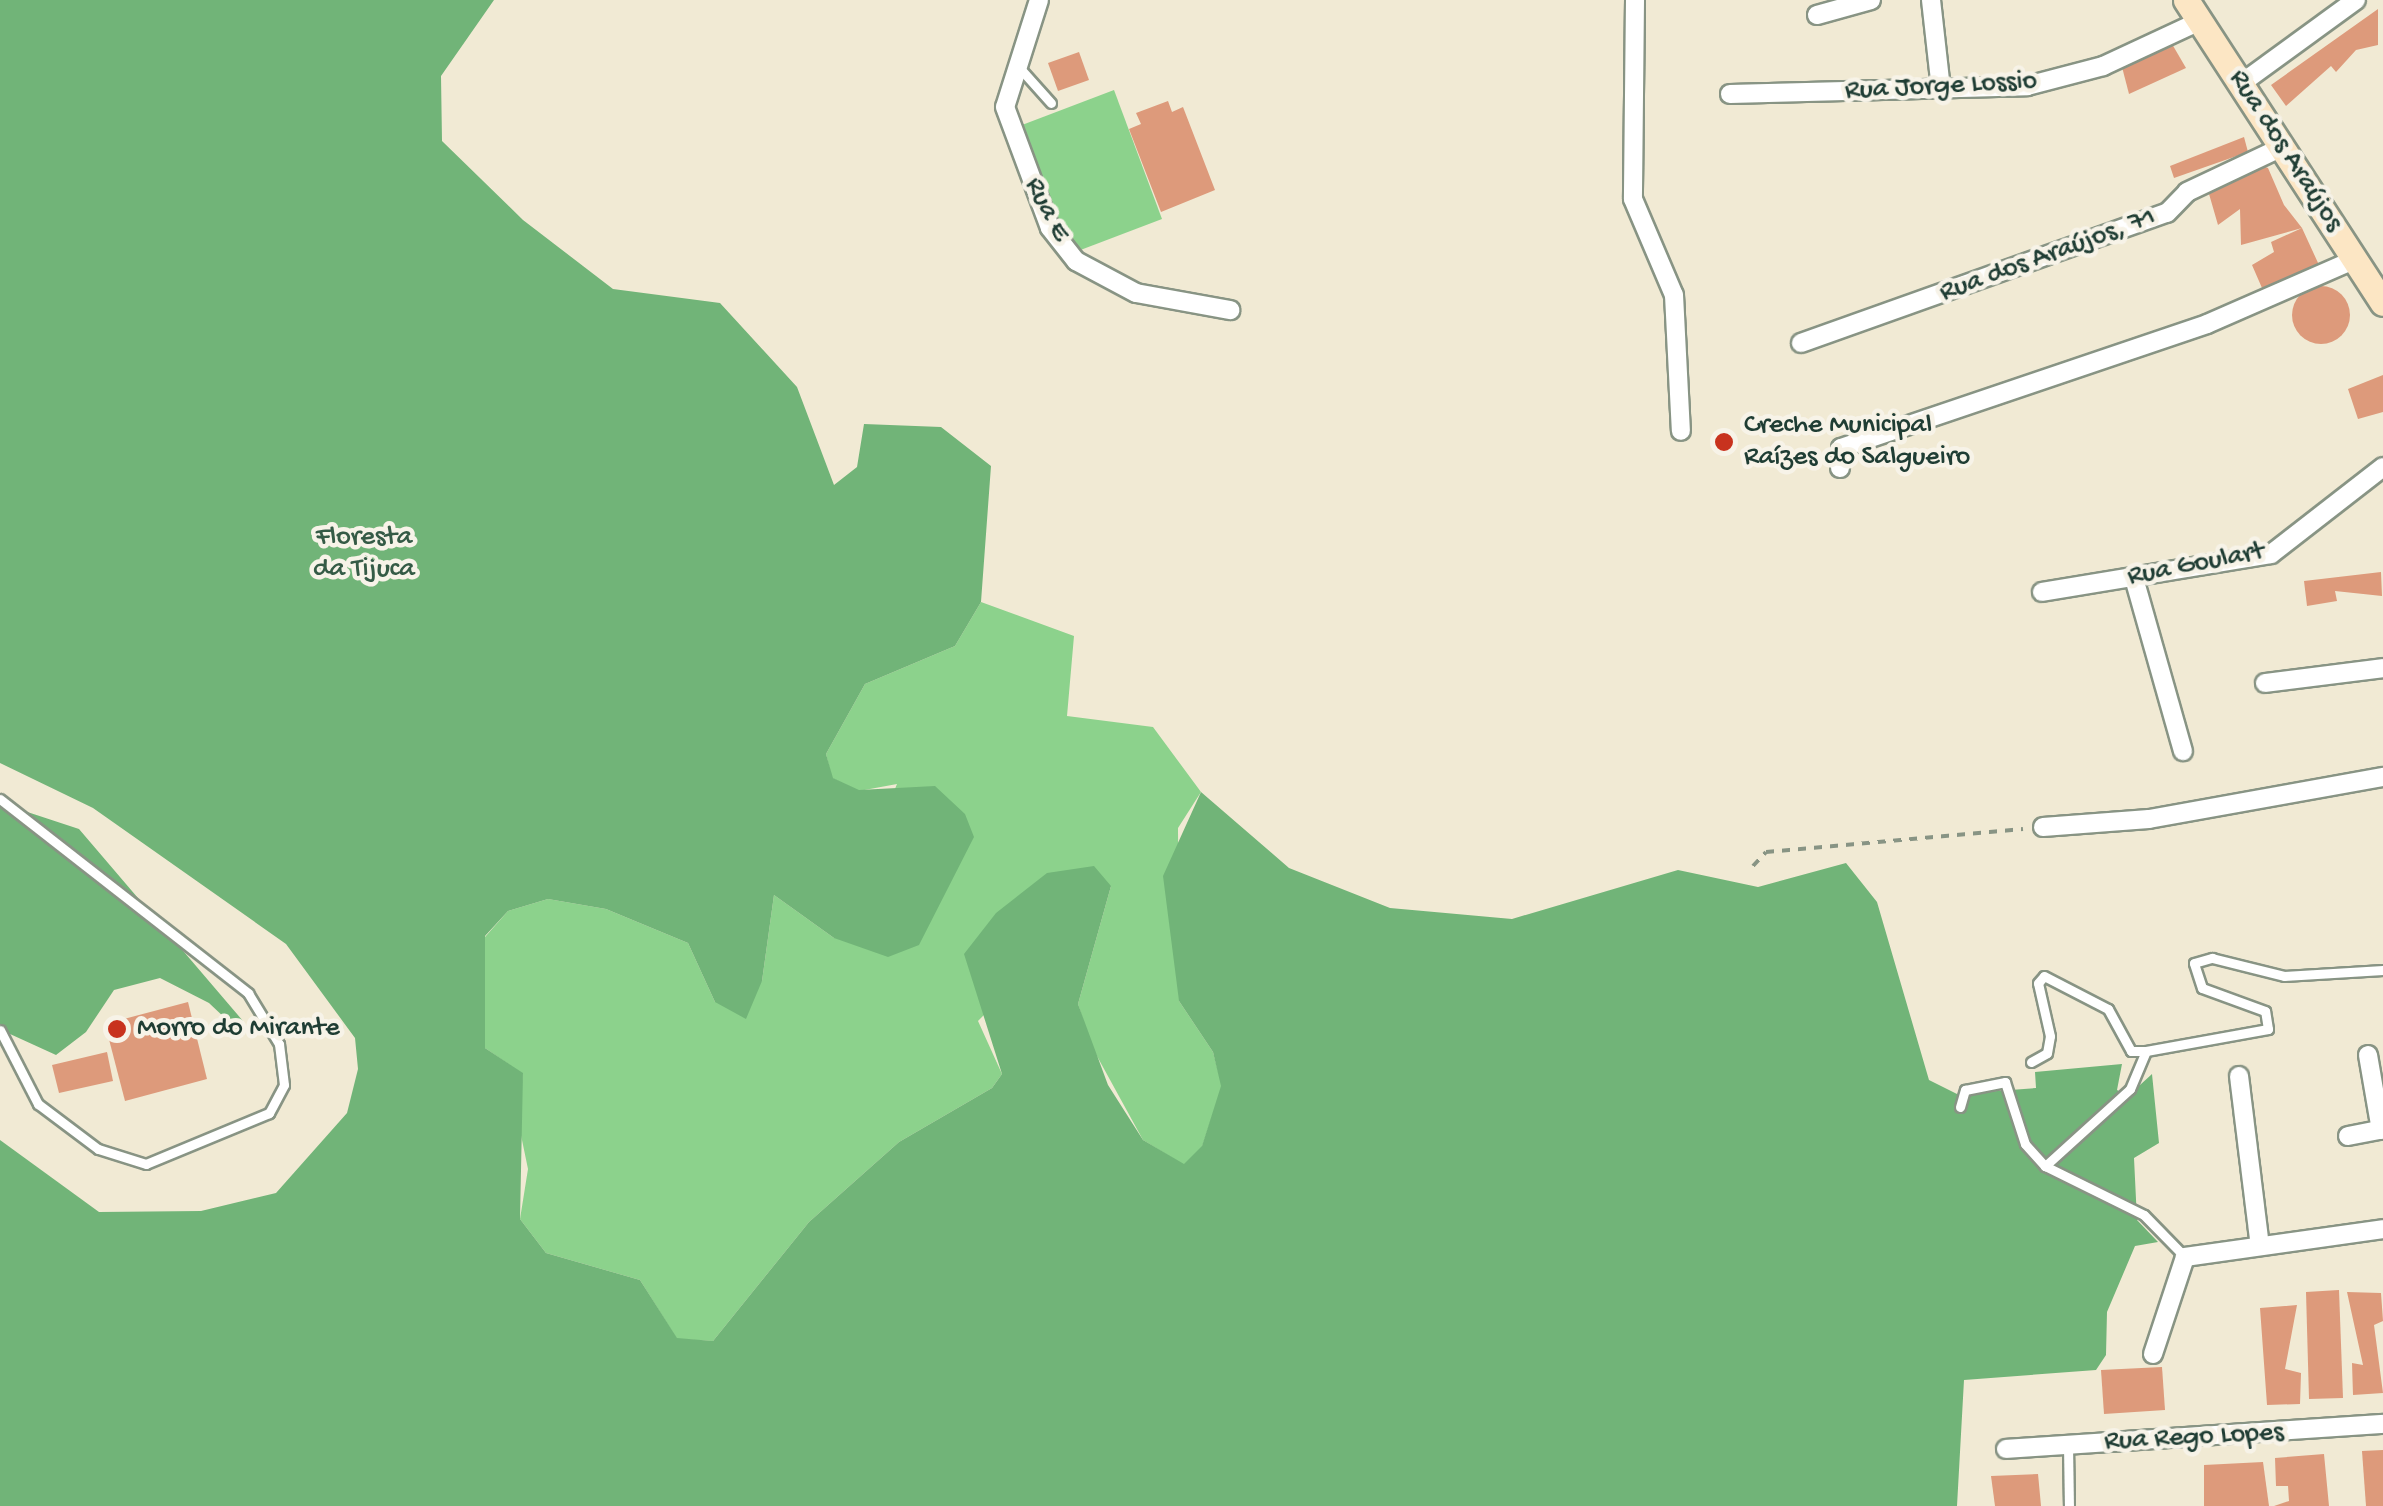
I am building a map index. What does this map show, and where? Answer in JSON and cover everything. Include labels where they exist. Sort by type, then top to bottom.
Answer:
[{"type":"street","name":"Rua E","points":[[1039,0],[1015,64],[1009,129],[1062,248],[1158,302],[1230,310]]},
{"type":"street","points":[[1634,0],[1633,199],[1674,295],[1681,431]]},
{"type":"street","points":[[1817,15],[1871,0]]},
{"type":"street","points":[[1931,0],[1941,89]]},
{"type":"street","points":[[2242,83],[2356,0]]},
{"type":"street","name":"Rua Jorge Lossio","points":[[1730,94],[1941,89],[2068,78],[2193,10]]},
{"type":"street","name":"Rua dos Araújos","points":[[2193,10],[2383,303]]},
{"type":"street","name":"Rua dos Araújos, 71","points":[[1801,343],[2167,213],[2186,192],[2282,147]]},
{"type":"street","points":[[1840,468],[1841,448],[2208,324],[2356,259]]},
{"type":"street","name":"Rua Goulart","points":[[2042,592],[2272,554],[2383,467]]},
{"type":"street","points":[[2134,578],[2183,751]]},
{"type":"street","points":[[2265,683],[2383,668]]},
{"type":"street","points":[[2043,827],[2150,819],[2383,777]]},
{"type":"street","points":[[2348,1136],[2382,1130],[2368,1054]]},
{"type":"street","points":[[2239,1076],[2258,1240]]},
{"type":"street","points":[[2154,1354],[2185,1257],[2258,1240],[2383,1230]]},
{"type":"street","name":"Rua Rego Lopes","points":[[2006,1448],[2383,1424]]},
{"type":"lane","points":[[1015,64],[1051,104]]},
{"type":"lane","points":[[0,799],[248,993],[279,1044],[284,1084],[269,1113],[146,1164],[98,1149],[38,1104],[0,1030]]},
{"type":"lane","points":[[2031,1062],[2047,1054],[2050,1036],[2038,983],[2044,976],[2108,1008],[2130,1051],[2146,1051],[2268,1029],[2265,1011],[2202,988],[2194,963],[2212,958],[2284,976],[2383,970]]},
{"type":"lane","points":[[2046,1166],[2130,1089],[2146,1051]]},
{"type":"lane","points":[[1960,1107],[1977,1083],[2005,1082],[2025,1144],[2046,1166],[2144,1216],[2185,1257]]},
{"type":"lane","points":[[2068,1445],[2069,1506]]},
{"type":"path","points":[[1754,866],[1766,852],[2043,827]]},
{"type":"green space","name":"Floresta da Tijuca","points":[[0,0],[494,0],[441,76],[442,141],[523,220],[613,289],[720,303],[797,387],[834,485],[857,467],[864,424],[941,427],[991,466],[981,602],[955,646],[865,684],[826,754],[833,778],[859,790],[935,786],[965,814],[974,837],[919,945],[888,957],[834,938],[774,895],[762,981],[746,1019],[715,1002],[688,943],[606,909],[548,899],[508,911],[485,936],[485,1048],[523,1073],[520,1219],[546,1253],[640,1280],[677,1338],[713,1341],[809,1222],[899,1142],[992,1088],[1002,1074],[964,954],[996,913],[1047,873],[1094,866],[1111,886],[1078,1004],[1108,1085],[1143,1140],[1184,1164],[1202,1146],[1221,1086],[1213,1052],[1179,1001],[1163,876],[1201,792],[1289,868],[1390,908],[1512,919],[1678,870],[1758,887],[1846,863],[1877,902],[1929,1080],[1957,1094],[2036,1088],[2035,1072],[2122,1064],[2117,1090],[2128,1096],[2152,1074],[2159,1143],[2134,1158],[2137,1220],[2158,1242],[2135,1246],[2107,1312],[2106,1355],[2096,1370],[1964,1380],[1957,1506],[0,1506],[0,1140],[99,1212],[201,1211],[276,1193],[347,1113],[358,1069],[355,1038],[286,944],[93,808],[0,763]]},
{"type":"green space","points":[[1114,90],[1162,219],[1070,254],[1022,125]]},
{"type":"green space","points":[[981,602],[1074,636],[1067,716],[1153,727],[1201,792],[1178,828],[1179,1001],[1213,1052],[1222,1086],[1202,1147],[1184,1165],[1143,1140],[1092,1047],[1078,1004],[1111,886],[978,1021],[1002,1074],[992,1088],[899,1142],[809,1222],[713,1341],[677,1339],[640,1280],[546,1253],[520,1219],[528,1169],[517,1116],[523,1074],[485,1048],[485,937],[508,911],[548,899],[606,909],[688,943],[715,1002],[762,981],[774,895],[834,938],[897,784],[859,791],[832,778],[826,754],[865,684],[955,646]]},
{"type":"green space","points":[[0,803],[79,829],[243,1021],[244,1036],[209,1003],[160,978],[114,990],[86,1032],[56,1055],[10,1034],[0,1024]]},
{"type":"building","points":[[2378,9],[2378,45],[2356,50],[2336,72],[2331,66],[2286,106],[2271,85]]},
{"type":"building","points":[[2172,44],[2186,68],[2129,94],[2122,67]]},
{"type":"building","points":[[1079,52],[1089,80],[1058,91],[1048,63]]},
{"type":"building","points":[[1168,101],[1172,112],[1183,107],[1215,190],[1161,212],[1129,129],[1141,124],[1136,113]]},
{"type":"building","points":[[2244,137],[2248,152],[2174,178],[2170,166]]},
{"type":"building","points":[[2260,165],[2268,168],[2284,205],[2302,228],[2241,245],[2240,209],[2218,225],[2207,187]]},
{"type":"building","points":[[2302,228],[2319,265],[2262,288],[2252,265],[2274,252],[2271,242]]},
{"type":"building","points":[[2321,286],[2342,294],[2350,315],[2342,336],[2321,344],[2300,336],[2292,315],[2300,294]]},
{"type":"building","points":[[2383,375],[2383,412],[2358,419],[2348,389]]},
{"type":"building","points":[[2381,572],[2382,596],[2335,591],[2337,601],[2307,606],[2304,581]]},
{"type":"building","points":[[188,1002],[207,1079],[125,1101],[105,1024]]},
{"type":"building","points":[[107,1052],[113,1081],[59,1093],[52,1065]]},
{"type":"building","points":[[2339,1290],[2343,1398],[2309,1399],[2306,1292]]},
{"type":"building","points":[[2347,1292],[2381,1293],[2383,1321],[2374,1325],[2383,1393],[2353,1395],[2352,1363],[2363,1365]]},
{"type":"building","points":[[2297,1305],[2285,1369],[2301,1373],[2300,1404],[2267,1405],[2260,1308]]},
{"type":"building","points":[[2162,1367],[2165,1410],[2104,1414],[2101,1370]]},
{"type":"building","points":[[2383,1450],[2383,1506],[2366,1506],[2362,1451]]},
{"type":"building","points":[[2324,1454],[2329,1506],[2274,1506],[2289,1501],[2288,1486],[2276,1486],[2275,1458]]},
{"type":"building","points":[[2263,1462],[2269,1506],[2204,1506],[2204,1465]]},
{"type":"building","points":[[2038,1474],[2041,1506],[1995,1506],[1991,1476]]},
{"type":"place","name":"Creche Municipal Raízes do Salgueiro","points":[[1724,442]]},
{"type":"place","name":"Morro do Mirante","points":[[117,1029]]}]
